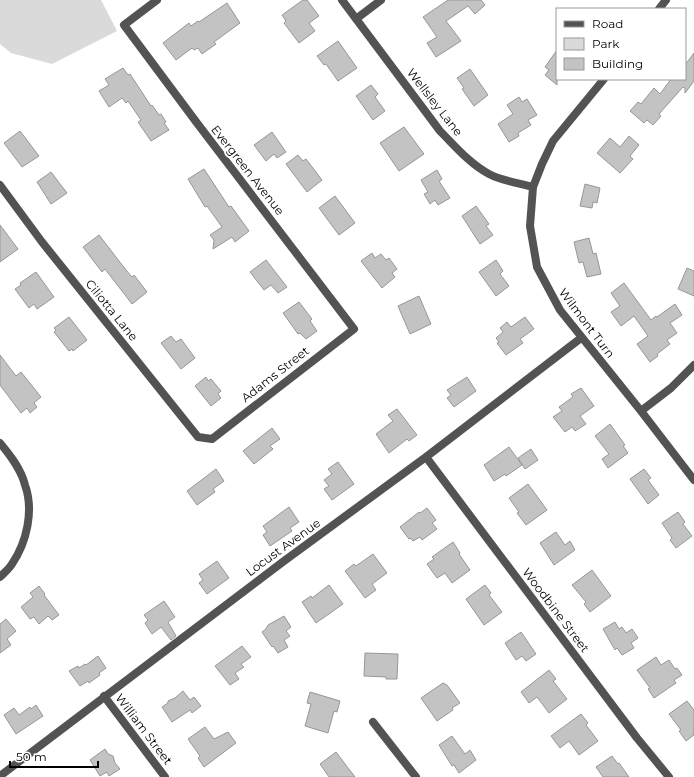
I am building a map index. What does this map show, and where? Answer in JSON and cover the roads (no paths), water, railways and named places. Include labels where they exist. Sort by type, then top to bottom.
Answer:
[{"type":"street","name":"Evergreen Avenue","points":[[157,0],[124,25],[354,329]]},
{"type":"street","name":"Wellsley Lane","points":[[342,0],[440,131],[458,150],[489,174],[533,187]]},
{"type":"street","points":[[356,19],[381,0]]},
{"type":"street","points":[[660,8],[666,0]]},
{"type":"street","name":"Wilmont Turn","points":[[603,80],[553,141],[533,187],[530,226],[537,268],[560,310],[694,480]]},
{"type":"street","name":"Ciliotta Lane","points":[[0,185],[42,242],[198,437],[212,439]]},
{"type":"street","name":"Adams Street","points":[[212,439],[354,329]]},
{"type":"street","name":"Locust Avenue","points":[[0,776],[104,696],[426,457],[581,338]]},
{"type":"street","points":[[641,411],[671,388],[694,365]]},
{"type":"street","points":[[0,443],[16,465],[25,484],[29,505],[28,525],[23,544],[12,564],[0,578]]},
{"type":"street","name":"Woodbine Street","points":[[426,457],[669,777]]},
{"type":"street","name":"William Street","points":[[104,696],[165,777]]},
{"type":"street","points":[[373,722],[416,777]]}]
